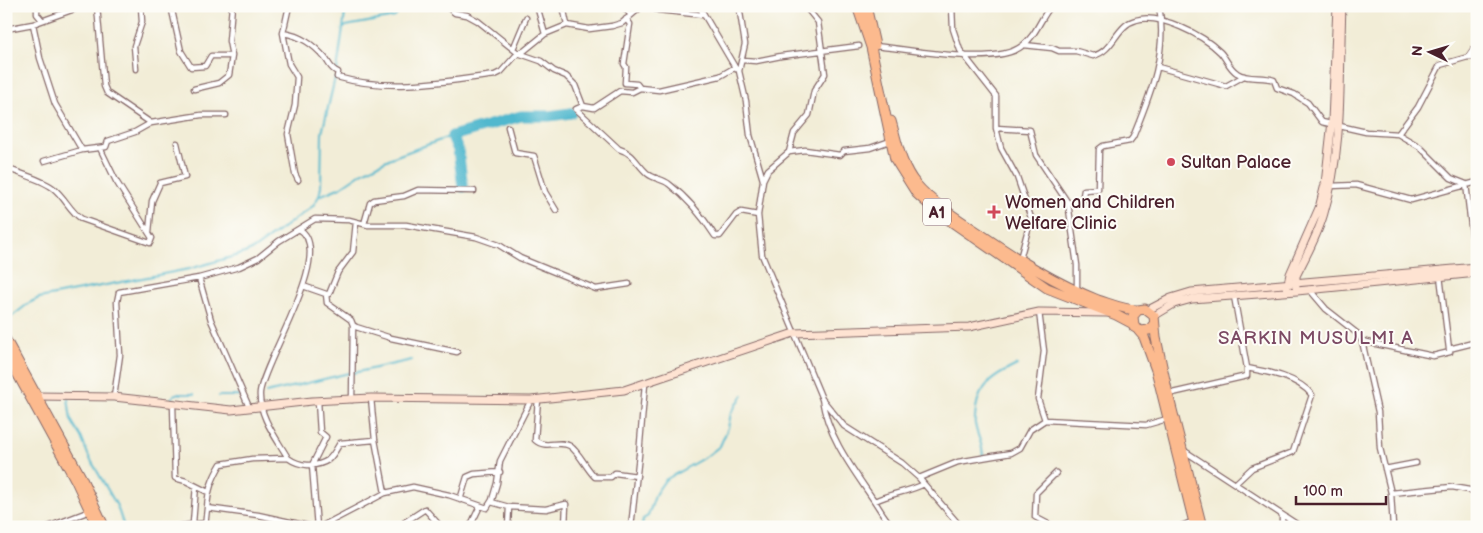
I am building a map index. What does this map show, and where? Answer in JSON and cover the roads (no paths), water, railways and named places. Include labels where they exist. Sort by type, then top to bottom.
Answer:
[{"type":"highway","name":"A1","points":[[857,6],[871,47],[895,159],[910,185],[936,211],[1047,288],[1110,313],[1135,327]]},
{"type":"highway","name":"A1","points":[[866,6],[891,120],[902,157],[910,174],[922,190],[938,204],[1020,260],[1077,292],[1148,315]]},
{"type":"highway","points":[[1148,315],[1133,316],[1135,327],[1144,337],[1156,370],[1194,524]]},
{"type":"highway","points":[[1135,327],[1145,332],[1148,315]]},
{"type":"highway","points":[[1148,315],[1202,527]]},
{"type":"main road","points":[[6,339],[28,386],[93,510],[105,527]]},
{"type":"main road","points":[[6,354],[37,396],[93,510],[97,527]]},
{"type":"street","points":[[37,6],[37,14],[42,20]]},
{"type":"street","points":[[6,28],[33,24],[83,6]]},
{"type":"street","points":[[97,6],[104,86],[108,93],[151,123]]},
{"type":"street","points":[[136,69],[134,46],[142,22],[141,6]]},
{"type":"street","points":[[171,6],[178,42],[191,67],[205,66],[211,56],[232,56]]},
{"type":"street","points":[[194,89],[219,83],[229,75],[232,56],[229,41],[232,6]]},
{"type":"street","points":[[289,6],[283,33],[289,64],[297,77],[295,105],[288,134],[295,174],[298,180]]},
{"type":"street","points":[[446,6],[455,13],[467,15],[478,21],[518,53],[542,61],[554,71],[566,76],[575,86],[583,106]]},
{"type":"street","points":[[537,6],[545,34]]},
{"type":"street","points":[[563,6],[567,25]]},
{"type":"street","points":[[623,6],[630,14]]},
{"type":"street","points":[[283,33],[304,38],[325,58],[332,70],[338,72],[337,78],[353,82],[428,85],[453,79],[501,72],[518,53],[524,51],[545,34],[567,25],[589,30],[612,26],[626,19],[642,6]]},
{"type":"street","points":[[646,6],[658,10],[703,15]]},
{"type":"street","points":[[699,6],[736,69],[746,101],[750,135],[762,180],[758,215],[758,237],[765,267],[844,455],[852,471],[875,501],[886,520],[893,527]]},
{"type":"street","points":[[740,6],[745,44],[743,60],[736,69],[720,76],[659,90],[640,88],[632,92],[620,91],[594,108],[583,106],[576,109],[619,149],[628,151],[646,172],[660,181],[667,182],[704,218],[715,236],[720,236],[736,215],[741,212],[758,215]]},
{"type":"street","points":[[789,152],[794,133],[809,115],[814,91],[825,74],[824,50],[818,22],[805,6]]},
{"type":"street","points":[[952,6],[953,29],[964,55],[996,96],[996,128],[1002,152],[1017,177],[1031,218],[1020,260]]},
{"type":"street","points":[[875,46],[964,55],[1006,54],[1024,45],[1033,35],[1041,17],[1051,6]]},
{"type":"street","points":[[1068,203],[1082,201],[1084,190],[1098,189],[1099,149],[1132,139],[1158,66],[1162,48],[1162,22],[1159,6]]},
{"type":"street","points":[[1287,288],[1319,208],[1325,184],[1335,125],[1337,6]]},
{"type":"street","points":[[1296,287],[1296,276],[1324,214],[1330,186],[1342,6]]},
{"type":"street","points":[[513,49],[526,18]]},
{"type":"street","points":[[626,19],[630,24],[624,64],[626,67],[625,83],[637,84],[640,88]]},
{"type":"street","points":[[1024,45],[1052,48],[1059,51],[1076,51],[1096,56],[1110,46],[1127,22],[1138,19],[1162,22],[1190,31],[1217,49],[1235,72],[1244,76],[1274,80],[1277,88],[1294,94],[1308,103],[1320,120],[1384,135],[1398,134],[1420,147],[1451,178],[1466,184]]},
{"type":"street","points":[[33,24],[40,58],[56,104],[82,150]]},
{"type":"street","points":[[1468,57],[1477,44]]},
{"type":"street","points":[[743,60],[756,61],[859,46]]},
{"type":"street","points":[[1398,134],[1418,107],[1440,65],[1468,57],[1477,58]]},
{"type":"street","points":[[1158,66],[1226,86],[1244,76]]},
{"type":"street","points":[[44,160],[82,150],[106,147],[108,141],[135,132],[151,123],[201,114],[226,115]]},
{"type":"street","points":[[508,127],[515,152],[534,156],[544,192],[556,210]]},
{"type":"street","points":[[996,128],[1030,130],[1036,155],[1068,203],[1077,265],[1077,292]]},
{"type":"street","points":[[762,180],[768,170],[789,152],[806,150],[840,155],[844,151],[870,148],[890,141]]},
{"type":"street","points":[[149,233],[152,201],[160,183],[184,177],[178,143]]},
{"type":"street","points":[[6,168],[54,188],[74,214],[82,219],[148,243],[152,241],[149,233],[116,182],[100,148]]},
{"type":"street","points":[[1330,186],[1356,185],[1411,200],[1477,182]]},
{"type":"street","points":[[1466,184],[1476,269]]},
{"type":"street","points":[[364,224],[370,203],[374,200],[404,196],[418,190],[474,191]]},
{"type":"street","points":[[114,397],[120,355],[117,302],[119,292],[199,278],[239,267],[258,258],[299,228],[315,219],[364,224],[406,225],[476,237],[499,245],[520,258],[596,289],[629,284]]},
{"type":"street","points":[[326,294],[329,294],[338,272],[352,252],[356,222]]},
{"type":"street","points":[[299,228],[303,231],[309,244],[309,269],[265,372],[260,392],[261,407],[288,458],[296,464],[312,465],[328,460],[340,443],[375,440]]},
{"type":"street","points":[[1296,287],[1309,290],[1440,276],[1476,269]]},
{"type":"street","points":[[1148,315],[1182,300],[1476,269]]},
{"type":"street","points":[[1362,341],[1433,356],[1450,352],[1440,276]]},
{"type":"street","points":[[199,278],[211,320],[248,407]]},
{"type":"street","points":[[303,286],[326,294]]},
{"type":"street","points":[[1148,315],[1171,298],[1186,293],[1287,288]]},
{"type":"street","points":[[1309,290],[1326,309],[1358,334],[1362,341],[1378,412],[1380,448],[1391,493],[1393,527]]},
{"type":"street","points":[[326,294],[328,303],[351,320],[352,400]]},
{"type":"street","points":[[1168,394],[1243,377],[1248,373],[1234,296]]},
{"type":"street","points":[[37,396],[114,397],[231,410],[318,401],[371,398],[534,399],[612,392],[644,384],[794,333],[969,327],[1039,312],[1110,313]]},
{"type":"street","points":[[1039,312],[1044,351],[1039,376],[1038,399],[1046,420]]},
{"type":"street","points":[[352,325],[391,338],[457,352]]},
{"type":"street","points":[[1449,349],[1477,342]]},
{"type":"street","points":[[1235,484],[1252,468],[1293,452],[1312,395],[1307,388],[1293,381],[1268,372],[1247,368]]},
{"type":"street","points":[[631,527],[644,384]]},
{"type":"street","points":[[371,398],[375,440],[385,493]]},
{"type":"street","points":[[318,401],[320,432],[326,437],[312,465],[319,527],[385,493],[413,487],[449,495],[487,508],[491,502],[500,472],[500,461],[534,399]]},
{"type":"street","points":[[534,399],[535,440],[537,442],[548,446],[560,443],[570,446],[595,476],[610,477],[615,473],[637,476]]},
{"type":"street","points":[[822,399],[844,426],[902,463],[919,478],[960,527]]},
{"type":"street","points":[[173,405],[175,478],[182,479],[208,492]]},
{"type":"street","points":[[919,478],[958,462],[1011,453],[1020,448],[1030,430],[1046,420],[1146,425],[1167,419]]},
{"type":"street","points":[[1182,449],[1301,527]]},
{"type":"street","points":[[173,527],[193,523],[205,525],[208,492],[212,478],[221,464],[252,459],[288,458]]},
{"type":"street","points":[[1385,469],[1416,463]]},
{"type":"street","points":[[460,500],[467,477],[474,474],[500,472]]},
{"type":"street","points":[[1054,527],[1035,517],[1036,493],[1056,472]]},
{"type":"street","points":[[875,501],[924,484]]},
{"type":"street","points":[[193,523],[196,486]]},
{"type":"street","points":[[1391,493],[1452,488],[1475,491],[1477,494]]},
{"type":"street","points":[[491,502],[509,507],[546,509],[566,504],[565,527]]},
{"type":"street","points":[[470,527],[480,506]]},
{"type":"street","points":[[508,527],[509,507]]},
{"type":"street","points":[[207,508],[258,514],[313,527]]},
{"type":"street","points":[[401,527],[405,522],[425,509],[441,527]]},
{"type":"street","points":[[48,527],[93,510]]},
{"type":"street","points":[[1282,516],[1282,527]]},
{"type":"street","points":[[1179,527],[1194,524]]},
{"type":"waterway","points":[[337,71],[346,6]]},
{"type":"waterway","points":[[344,28],[346,26],[395,17],[403,6]]},
{"type":"waterway","points":[[6,321],[29,303],[39,298],[189,269],[242,254],[254,249],[313,206],[319,196],[321,187],[322,133],[335,78]]},
{"type":"waterway","points":[[463,187],[458,150],[452,136],[521,116],[549,116],[571,113]]},
{"type":"waterway","points":[[319,196],[341,187],[363,172],[391,158],[460,133]]},
{"type":"waterway","points":[[353,373],[412,360]]},
{"type":"waterway","points":[[983,458],[975,422],[978,400],[985,386],[990,381],[1017,365]]},
{"type":"waterway","points":[[266,393],[349,373]]},
{"type":"waterway","points":[[171,399],[175,394],[194,394]]},
{"type":"waterway","points":[[642,527],[643,519],[648,516],[656,493],[665,480],[707,456],[720,446],[728,428],[731,413],[743,395]]},
{"type":"waterway","points":[[219,396],[243,396]]},
{"type":"waterway","points":[[68,398],[71,420],[81,437],[89,457],[117,506],[124,527]]},
{"type":"place","name":"Sultan Palace","points":[[1171,162]]},
{"type":"place","name":"Women and Children Welfare Clinic","points":[[994,212]]},
{"type":"district","name":"SARKIN MUSULMI A","points":[[1316,337]]}]
